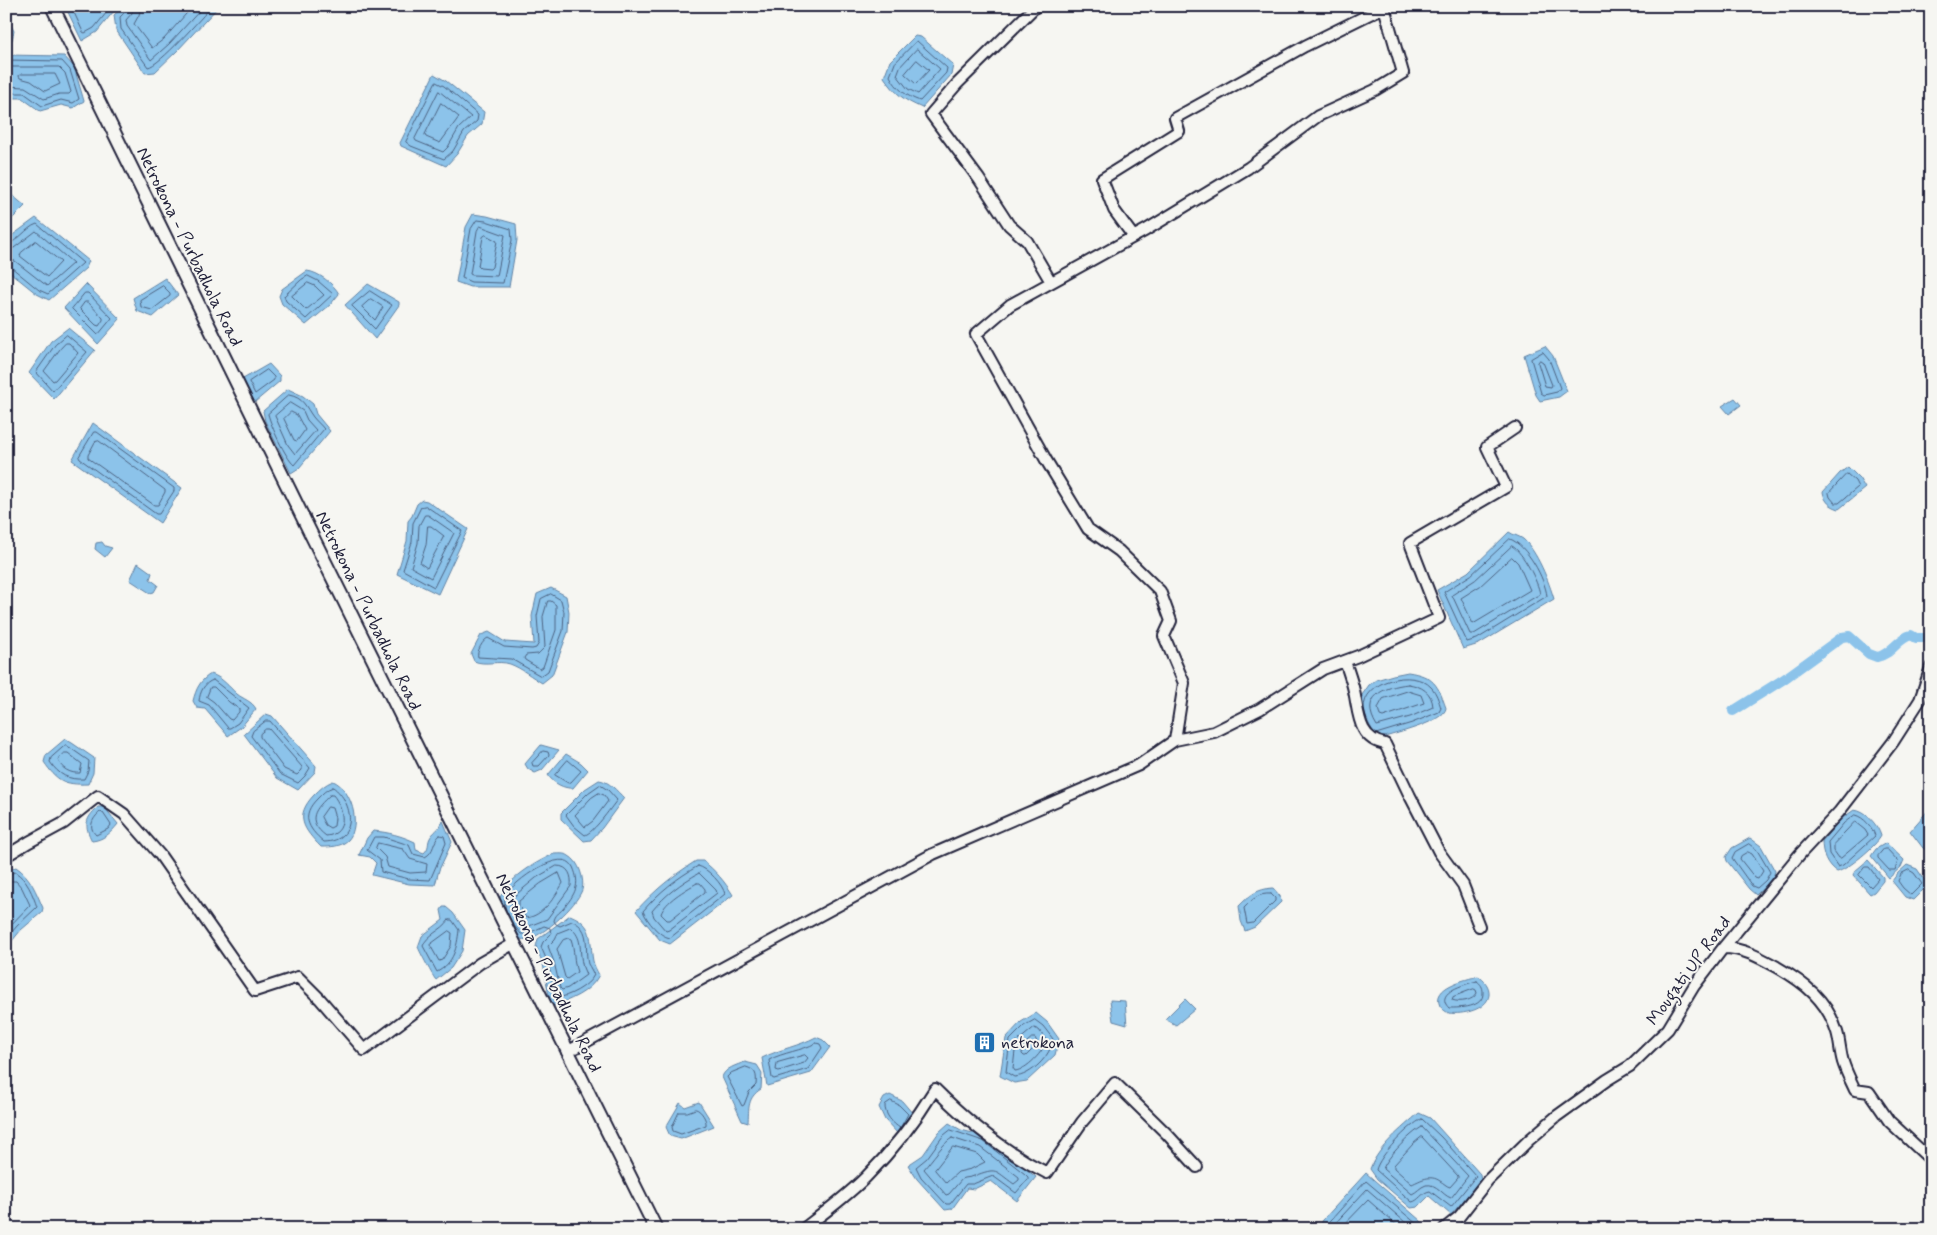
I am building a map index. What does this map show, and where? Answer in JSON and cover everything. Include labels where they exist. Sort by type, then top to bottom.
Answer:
[{"type":"main road","name":"Netrokona - Purbadhola Road","points":[[52,6],[513,944],[656,1229]]},
{"type":"street","points":[[1036,6],[957,84],[931,114],[979,178],[1009,225],[1027,241],[1051,282]]},
{"type":"street","points":[[1133,236],[1114,210],[1102,179],[1179,131],[1175,118],[1305,46],[1384,7],[1403,73],[1375,90],[1318,116],[1248,168],[1188,205],[1133,236],[1010,305],[976,334],[1046,460],[1088,530],[1119,551],[1160,591],[1171,621],[1164,636],[1184,683],[1175,740]]},
{"type":"street","points":[[567,1052],[933,854],[1139,765],[1175,740],[1214,732],[1260,709],[1323,669],[1440,618],[1410,543],[1506,487],[1487,447],[1515,428]]},
{"type":"street","points":[[1344,661],[1354,690],[1357,709],[1364,730],[1374,742],[1385,744],[1439,852],[1463,885],[1479,926]]},
{"type":"street","name":"Mougati UP Road","points":[[1444,1229],[1459,1217],[1488,1180],[1529,1140],[1557,1116],[1630,1066],[1668,1029],[1694,986],[1723,948],[1800,854],[1839,812],[1893,742],[1920,700],[1931,666]]},
{"type":"street","points":[[6,856],[64,823],[98,796],[124,814],[160,856],[255,991],[298,977],[320,999],[364,1050],[480,963],[513,944]]},
{"type":"street","points":[[1723,948],[1737,948],[1757,956],[1798,979],[1816,993],[1831,1017],[1838,1033],[1843,1062],[1855,1090],[1869,1092],[1889,1120],[1931,1160]]},
{"type":"street","points":[[803,1229],[866,1177],[918,1114],[935,1089],[960,1113],[984,1132],[1023,1161],[1047,1173],[1082,1122],[1116,1083],[1167,1134],[1196,1167]]},
{"type":"water","points":[[65,6],[118,6],[97,32],[82,41]]},
{"type":"water","points":[[124,6],[219,6],[155,72],[145,73],[116,30],[114,15]]},
{"type":"water","points":[[6,16],[14,31],[12,40],[6,41]]},
{"type":"water","points":[[915,36],[921,37],[953,65],[951,75],[922,108],[900,96],[884,77],[890,61]]},
{"type":"water","points":[[6,55],[64,56],[74,67],[84,101],[73,108],[61,105],[40,111],[22,98],[6,98]]},
{"type":"water","points":[[434,74],[446,81],[484,112],[482,124],[468,136],[457,154],[446,166],[401,146],[400,143]]},
{"type":"water","points":[[6,190],[25,206],[6,225]]},
{"type":"water","points":[[473,214],[516,224],[517,240],[509,287],[470,287],[456,282],[466,227]]},
{"type":"water","points":[[36,218],[89,261],[86,268],[49,300],[37,294],[6,269],[6,240]]},
{"type":"water","points":[[307,271],[325,279],[339,294],[330,305],[306,325],[282,304],[279,296],[282,289]]},
{"type":"water","points":[[165,278],[178,295],[153,317],[137,311],[133,298]]},
{"type":"water","points":[[86,284],[120,319],[98,344],[64,308]]},
{"type":"water","points":[[368,284],[399,302],[399,305],[375,339],[345,305]]},
{"type":"water","points":[[68,328],[95,350],[54,399],[29,373],[51,341]]},
{"type":"water","points":[[1545,346],[1553,356],[1567,391],[1559,397],[1540,401],[1536,395],[1524,355]]},
{"type":"water","points":[[269,364],[280,376],[280,381],[255,402],[245,387],[243,379]]},
{"type":"water","points":[[288,389],[303,396],[313,404],[316,414],[330,431],[299,468],[291,473],[265,421],[263,411]]},
{"type":"water","points":[[1735,398],[1741,405],[1729,414],[1722,406]]},
{"type":"water","points":[[93,423],[182,488],[160,523],[72,460]]},
{"type":"water","points":[[1848,467],[1859,478],[1865,488],[1839,509],[1828,503],[1823,492]]},
{"type":"water","points":[[422,500],[427,501],[468,529],[438,594],[397,574],[407,541],[408,521],[417,504]]},
{"type":"water","points":[[1509,532],[1523,539],[1533,551],[1546,576],[1554,599],[1479,644],[1463,649],[1437,590],[1468,572]]},
{"type":"water","points":[[102,542],[105,546],[112,548],[105,557],[95,549],[96,543]]},
{"type":"water","points":[[138,563],[152,573],[150,579],[158,585],[154,592],[150,593],[130,580]]},
{"type":"water","points":[[551,588],[566,596],[569,612],[568,632],[552,675],[542,683],[510,664],[474,661],[471,654],[481,635],[489,632],[505,642],[534,644],[532,616],[537,594]]},
{"type":"water","points":[[1408,672],[1424,676],[1434,683],[1446,708],[1443,713],[1427,723],[1376,740],[1370,736],[1359,709],[1362,695],[1369,685],[1376,680]]},
{"type":"water","points":[[211,674],[222,680],[256,709],[241,727],[228,736],[205,709],[197,708],[193,701],[199,685]]},
{"type":"water","points":[[266,714],[272,716],[316,766],[315,772],[298,790],[277,778],[244,734]]},
{"type":"water","points":[[65,739],[94,758],[93,773],[88,784],[73,784],[57,778],[44,762],[46,755]]},
{"type":"water","points":[[541,745],[559,750],[542,770],[535,773],[528,769],[525,764]]},
{"type":"water","points":[[566,754],[581,763],[588,770],[573,788],[559,785],[548,775]]},
{"type":"water","points":[[599,780],[616,789],[624,798],[591,840],[584,841],[561,819],[561,813],[585,789]]},
{"type":"water","points":[[333,781],[345,791],[349,799],[353,808],[354,825],[348,840],[342,844],[321,847],[303,822],[304,809],[314,795],[325,785]]},
{"type":"water","points":[[98,807],[104,807],[118,824],[106,836],[92,841],[87,823],[90,815]]},
{"type":"water","points":[[1931,807],[1931,854],[1923,848],[1910,831]]},
{"type":"water","points":[[1854,810],[1863,813],[1871,819],[1881,836],[1861,857],[1848,867],[1837,872],[1825,858],[1822,841],[1841,819]]},
{"type":"water","points":[[443,821],[452,842],[439,870],[435,885],[409,884],[372,875],[376,863],[370,857],[359,855],[367,838],[373,831],[389,833],[415,842],[416,850],[424,853],[430,838]]},
{"type":"water","points":[[1750,838],[1761,846],[1775,871],[1773,879],[1756,895],[1749,889],[1727,861],[1726,857],[1732,848]]},
{"type":"water","points":[[1886,843],[1904,860],[1901,867],[1889,878],[1871,856],[1876,849]]},
{"type":"water","points":[[554,854],[567,855],[573,858],[582,876],[582,890],[567,911],[551,926],[529,939],[518,939],[499,900],[508,885],[522,872]]},
{"type":"water","points":[[1868,860],[1883,877],[1883,881],[1870,894],[1853,875]]},
{"type":"water","points":[[696,861],[703,861],[712,868],[733,895],[670,944],[660,940],[636,911],[664,884]]},
{"type":"water","points":[[1907,865],[1917,869],[1928,885],[1913,900],[1905,897],[1892,881]]},
{"type":"water","points":[[16,867],[29,880],[43,908],[42,912],[8,944],[6,942],[6,871]]},
{"type":"water","points":[[1273,888],[1280,896],[1281,902],[1255,927],[1245,931],[1241,921],[1239,906],[1254,893]]},
{"type":"water","points":[[443,907],[446,907],[453,913],[465,930],[462,951],[451,968],[436,980],[418,947],[422,936],[443,920],[441,910]]},
{"type":"water","points":[[570,915],[584,923],[587,928],[591,939],[593,963],[599,975],[585,991],[572,999],[551,1007],[543,964],[536,947],[538,939]]},
{"type":"water","points":[[1478,976],[1489,989],[1487,1000],[1479,1008],[1467,1012],[1449,1013],[1440,1006],[1440,993],[1445,989],[1458,982]]},
{"type":"water","points":[[1185,999],[1195,1009],[1176,1025],[1165,1019]]},
{"type":"water","points":[[1110,1000],[1125,1001],[1127,1025],[1113,1021]]},
{"type":"water","points":[[1036,1013],[1047,1022],[1059,1039],[1055,1055],[1027,1081],[1014,1083],[1000,1076],[1006,1038],[1021,1022]]},
{"type":"water","points":[[816,1037],[823,1040],[830,1047],[811,1073],[767,1086],[762,1058]]},
{"type":"water","points":[[745,1062],[757,1065],[762,1073],[761,1089],[756,1092],[751,1100],[748,1123],[742,1121],[722,1077],[728,1069]]},
{"type":"water","points":[[890,1095],[902,1101],[913,1114],[898,1134],[885,1120],[879,1107],[884,1098]]},
{"type":"water","points":[[699,1102],[714,1126],[681,1139],[670,1136],[666,1127],[680,1103],[685,1107]]},
{"type":"water","points":[[1419,1113],[1430,1118],[1480,1174],[1481,1180],[1451,1215],[1429,1196],[1418,1207],[1411,1208],[1377,1179],[1370,1169],[1385,1146]]},
{"type":"water","points":[[949,1123],[961,1130],[984,1136],[1036,1177],[1017,1201],[991,1181],[974,1189],[967,1188],[952,1209],[945,1210],[917,1179],[908,1165],[923,1155],[939,1132]]},
{"type":"water","points":[[1366,1173],[1421,1221],[1425,1227],[1318,1229],[1323,1220]]},
{"type":"waterway","points":[[1733,711],[1784,679],[1842,637],[1849,636],[1869,654],[1877,657],[1882,656],[1911,635],[1916,638],[1931,638]]},
{"type":"place","name":"netrokona","points":[[985,1043]]}]
